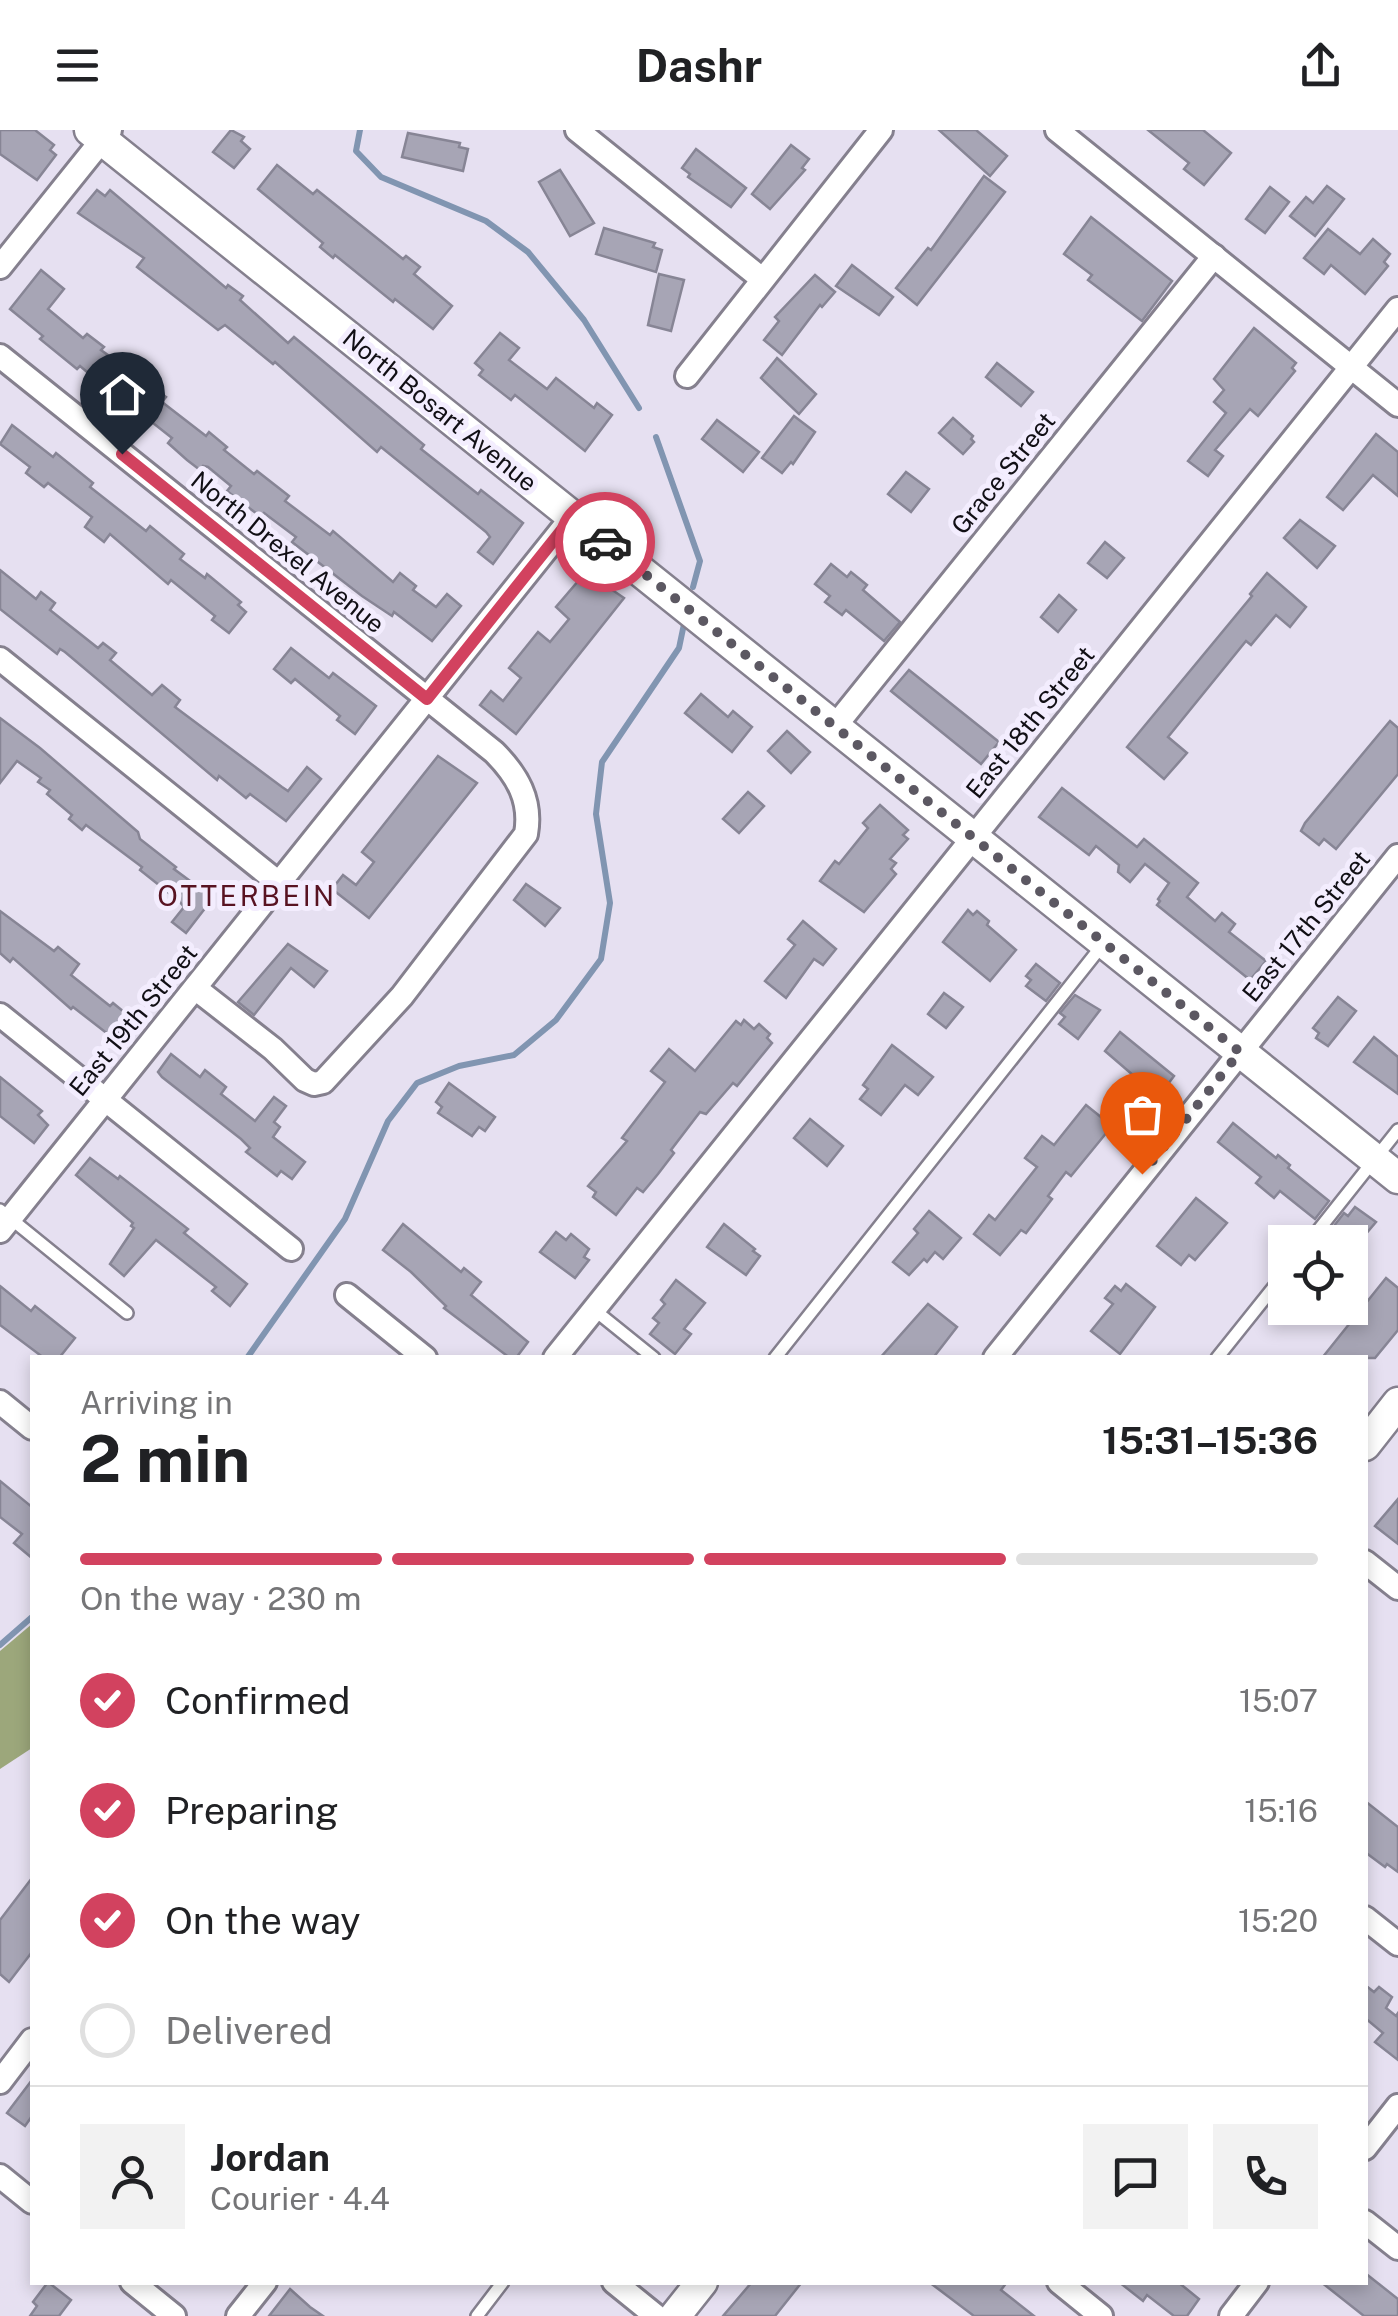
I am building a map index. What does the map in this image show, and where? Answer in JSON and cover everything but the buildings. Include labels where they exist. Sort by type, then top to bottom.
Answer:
[{"type":"street","points":[[577,130],[762,279]]},
{"type":"street","points":[[687,376],[881,130]]},
{"type":"street","points":[[1057,130],[1398,405]]},
{"type":"street","points":[[0,268],[101,133]]},
{"type":"street","name":"North Bosart Avenue","points":[[101,133],[1386,1169]]},
{"type":"street","name":"Grace Street","points":[[836,726],[1214,256]]},
{"type":"street","name":"East 18th Street","points":[[557,1355],[1398,309]]},
{"type":"street","name":"North Drexel Avenue","points":[[0,356],[508,766],[527,804],[526,834],[402,996],[332,1074],[314,1084],[194,988]]},
{"type":"street","name":"East 19th Street","points":[[3,1220],[280,884],[573,516]]},
{"type":"street","points":[[0,659],[280,884]]},
{"type":"street","name":"East 17th Street","points":[[997,1355],[1398,856]]},
{"type":"street","points":[[0,1015],[291,1250]]},
{"type":"street","points":[[347,1295],[421,1355]]},
{"type":"street","points":[[0,1402],[30,1426]]},
{"type":"street","points":[[1368,1441],[1398,1403]]},
{"type":"street","points":[[1368,1564],[1398,1588]]},
{"type":"street","points":[[1368,1920],[1398,1944]]},
{"type":"street","points":[[0,2082],[30,2043]]},
{"type":"street","points":[[1368,2144],[1398,2106]]},
{"type":"street","points":[[0,2176],[30,2200]]},
{"type":"street","points":[[1368,2224],[1398,2248]]},
{"type":"street","points":[[136,2285],[174,2316]]},
{"type":"street","points":[[238,2316],[262,2285]]},
{"type":"street","points":[[618,2285],[656,2316]]},
{"type":"street","points":[[675,2316],[700,2285]]},
{"type":"street","points":[[1063,2285],[1101,2316]]},
{"type":"street","points":[[1230,2316],[1255,2285]]},
{"type":"lane","points":[[777,1355],[1104,944]]},
{"type":"lane","points":[[1327,1225],[1386,1169],[1398,1130]]},
{"type":"lane","points":[[3,1220],[127,1313]]},
{"type":"lane","points":[[1219,1355],[1268,1294]]},
{"type":"lane","points":[[592,1308],[650,1355]]},
{"type":"lane","points":[[477,2316],[501,2285]]},
{"type":"green space","points":[[30,1626],[30,1749],[0,1769],[0,1651]]},
{"type":"waterway","points":[[360,130],[356,151],[381,177],[486,221],[528,252],[584,320],[639,408]]},
{"type":"waterway","points":[[656,437],[700,561],[693,587]]},
{"type":"waterway","points":[[249,1355],[345,1219],[388,1121],[417,1083],[459,1066],[514,1055],[556,1020],[601,959],[610,903],[596,814],[602,762],[679,648],[684,624]]},
{"type":"waterway","points":[[0,1645],[30,1619]]},
{"type":"way so far","points":[[605,542],[1240,1052],[1142,1174]]},
{"type":"district","name":"OTTERBEIN","points":[[247,896]]},
{"type":"route","points":[[122,454],[427,699],[573,516],[605,542]]}]
